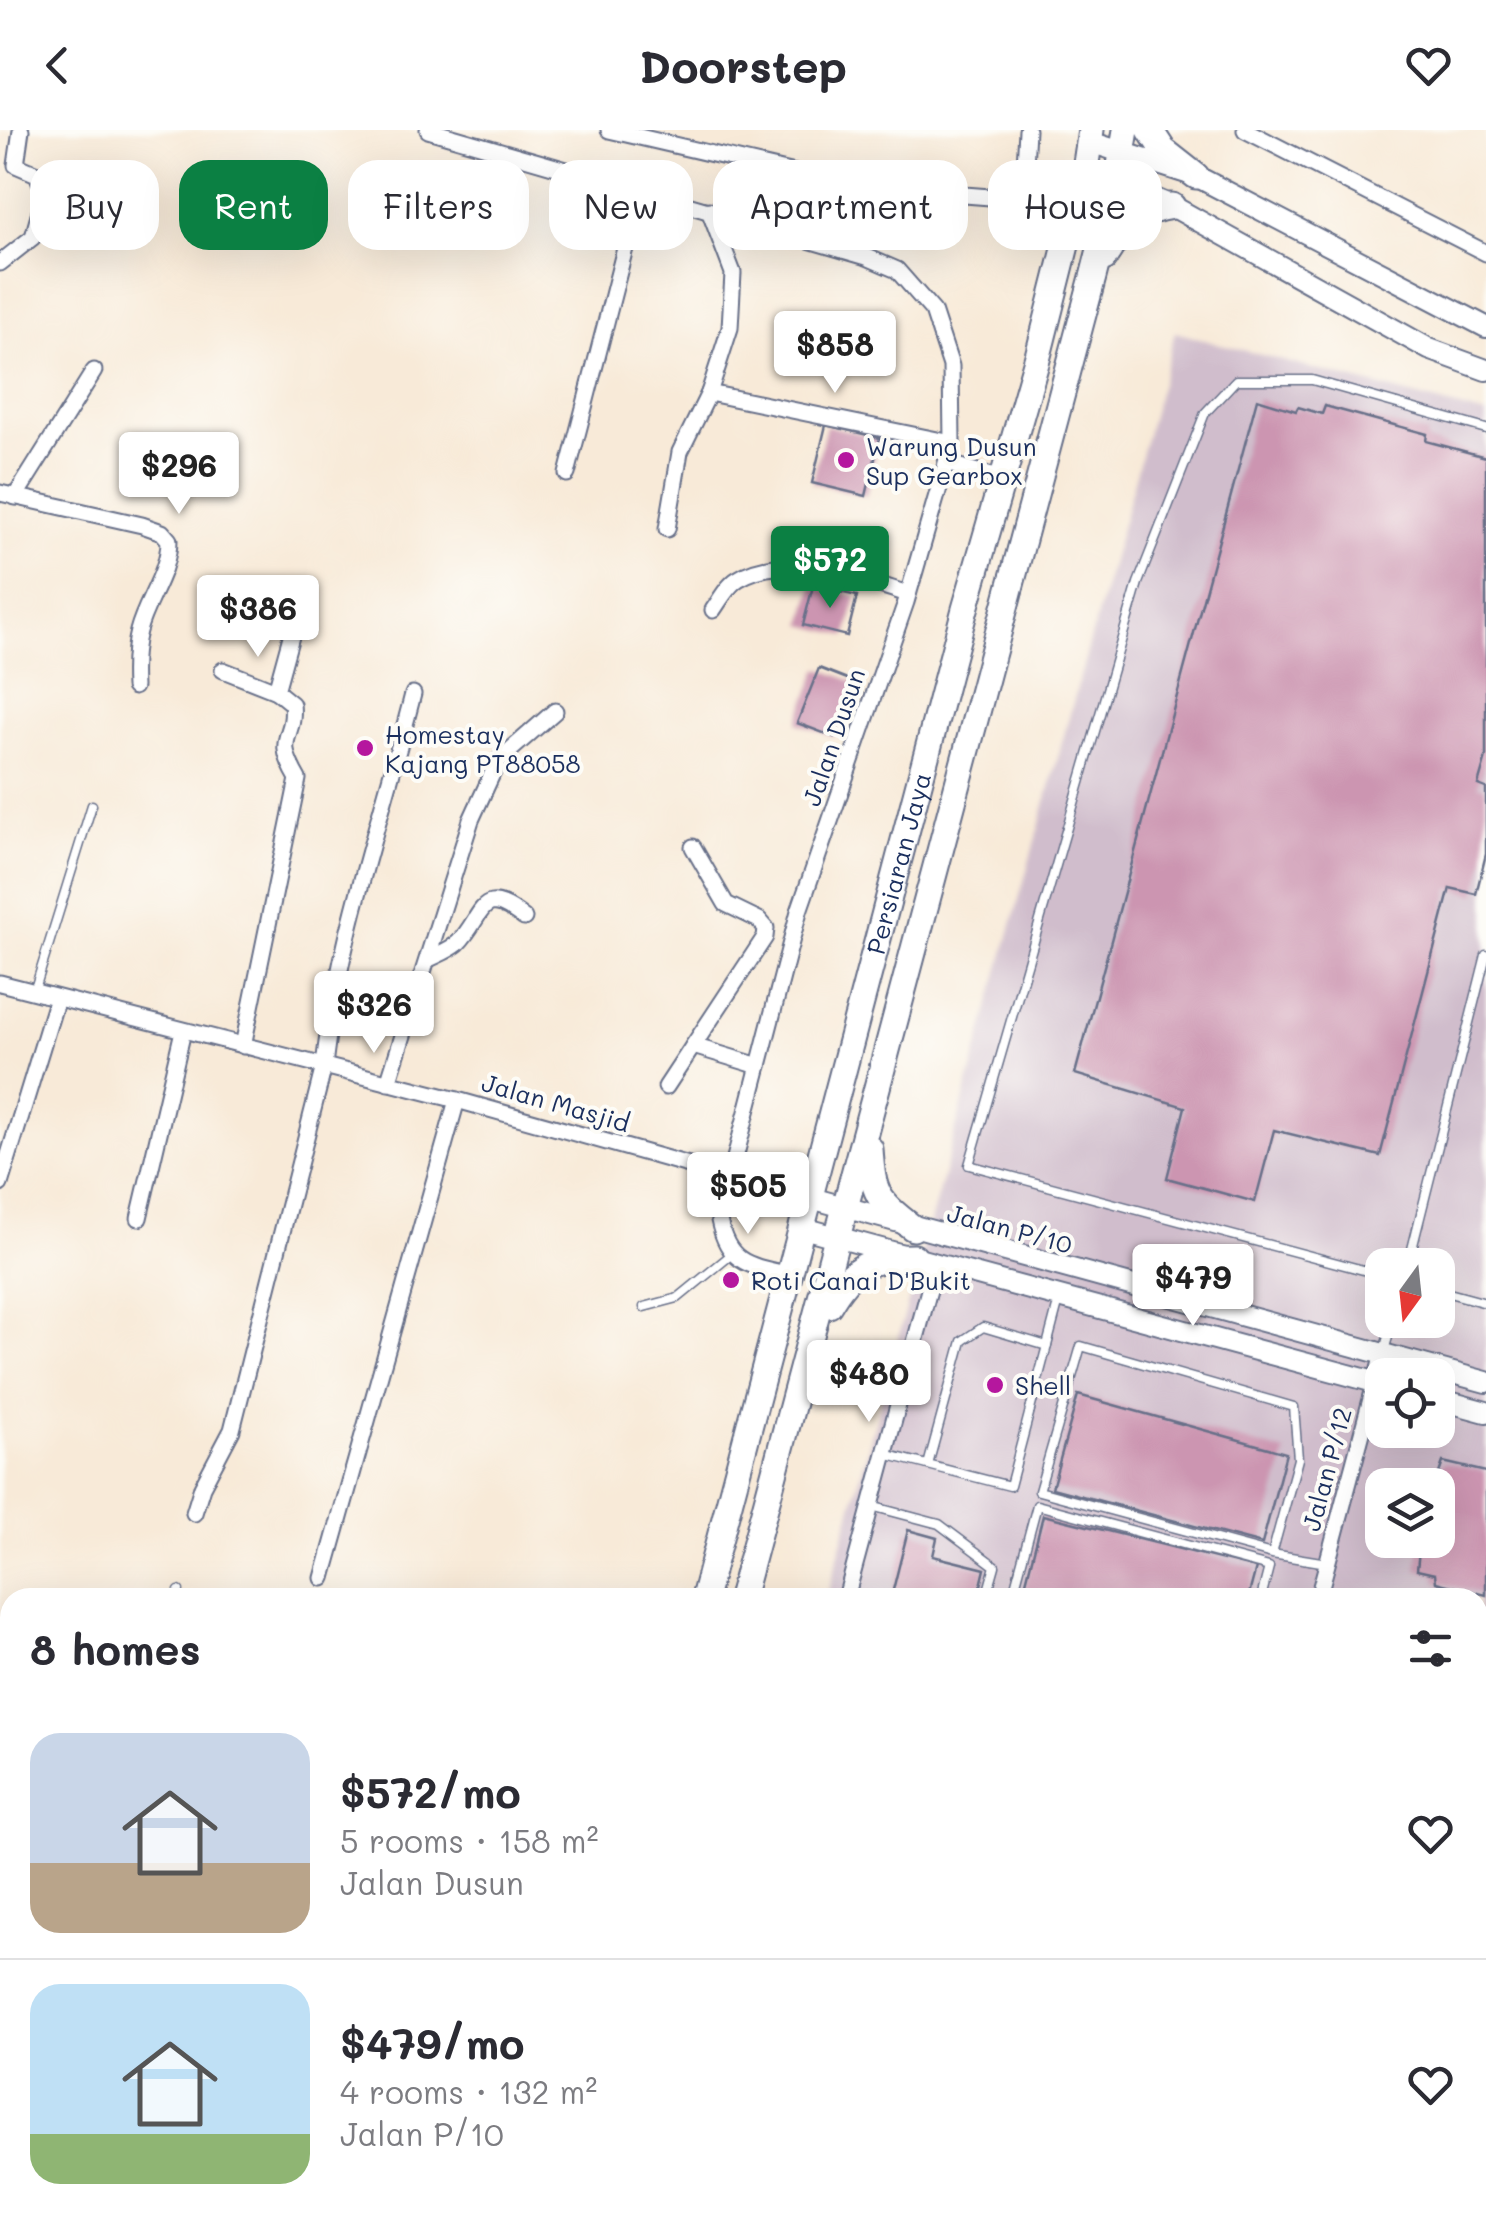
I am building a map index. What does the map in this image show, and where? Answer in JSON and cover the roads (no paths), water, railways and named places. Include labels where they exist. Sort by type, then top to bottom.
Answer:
[{"type":"main road","points":[[1150,130],[1163,150],[1196,176]]},
{"type":"main road","points":[[1093,277],[1126,226],[1144,213],[1172,206]]},
{"type":"main road","name":"Persiaran Jaya","points":[[707,1588],[1065,250]]},
{"type":"main road","name":"Persiaran Jaya","points":[[749,1588],[1100,250]]},
{"type":"main road","points":[[869,1124],[872,1186],[877,1197],[913,1228]]},
{"type":"main road","points":[[812,1337],[841,1284],[856,1270],[876,1260],[925,1260]]},
{"type":"street","points":[[0,262],[34,237],[46,194],[36,174],[16,166],[20,130]]},
{"type":"street","name":"Jalan Dusun","points":[[428,130],[549,164]]},
{"type":"street","points":[[609,130],[851,186],[990,197],[1012,191],[1025,166],[1027,130]]},
{"type":"street","points":[[1245,130],[1486,254]]},
{"type":"street","points":[[1091,136],[1125,141],[1486,326]]},
{"type":"street","points":[[1162,202],[1384,326],[1486,370]]},
{"type":"street","name":"Jalan Dusun","points":[[693,205],[897,270],[933,311],[951,366],[952,442],[908,594],[798,910],[729,1183]]},
{"type":"street","points":[[667,529],[680,452],[709,393],[730,328],[733,272],[710,210]]},
{"type":"street","points":[[567,474],[625,250]]},
{"type":"street","points":[[94,371],[8,495],[142,524],[162,532],[169,540],[164,569],[137,632],[134,688]]},
{"type":"street","points":[[709,393],[952,442]]},
{"type":"street","points":[[946,463],[1002,479]]},
{"type":"street","points":[[713,610],[736,580],[764,568],[820,568],[908,594]]},
{"type":"street","points":[[276,691],[296,618]]},
{"type":"street","points":[[223,670],[276,691],[292,704],[284,749],[298,779],[243,1046]]},
{"type":"street","points":[[194,1513],[202,1487],[232,1430],[324,1066],[330,1015],[375,828],[413,694]]},
{"type":"street","points":[[388,1083],[471,820],[498,761],[555,711]]},
{"type":"street","points":[[666,1087],[764,937],[766,928],[759,920],[726,904],[693,847]]},
{"type":"street","points":[[429,959],[454,946],[482,906],[494,901],[506,904],[524,918]]},
{"type":"street","name":"Jalan Masjid","points":[[0,982],[457,1100],[696,1167],[729,1183]]},
{"type":"street","points":[[0,1184],[56,998]]},
{"type":"street","points":[[139,1218],[184,1031]]},
{"type":"street","points":[[693,1046],[758,1066]]},
{"type":"street","points":[[323,1578],[457,1100]]},
{"type":"street","points":[[729,1183],[719,1220],[722,1238],[732,1254],[745,1263],[791,1275]]},
{"type":"street","name":"Jalan P/10","points":[[811,1198],[1486,1382]]},
{"type":"street","name":"Jalan P/10","points":[[803,1228],[1365,1379]]},
{"type":"street","points":[[849,1588],[885,1454],[925,1260]]},
{"type":"street","name":"Jalan P/12","points":[[1382,1358],[1383,1354]]},
{"type":"street","points":[[1455,1404],[1486,1412]]},
{"type":"street","name":"Jalan P/12","points":[[1321,1588],[1365,1431]]},
{"type":"lane","points":[[1365,1271],[970,1166],[1138,583],[1205,413],[1236,380],[1312,380],[1486,429]]},
{"type":"lane","points":[[34,992],[92,805]]},
{"type":"lane","points":[[1412,1248],[1486,955]]},
{"type":"lane","points":[[644,1307],[678,1298],[732,1254]]},
{"type":"lane","points":[[1455,1295],[1486,1303]]},
{"type":"lane","points":[[885,1454],[1010,1486],[1060,1296]]},
{"type":"lane","points":[[928,1465],[962,1340],[983,1327],[1046,1346]]},
{"type":"lane","points":[[1383,1354],[1387,1338]]},
{"type":"lane","points":[[1272,1554],[1298,1460],[1294,1406],[1082,1346],[1039,1491],[1272,1554],[1327,1563]]},
{"type":"lane","points":[[1015,1588],[1037,1504],[1270,1567],[1265,1588]]},
{"type":"lane","points":[[871,1506],[939,1524],[995,1566],[989,1588]]},
{"type":"place","name":"Warung Dusun Sup Gearbox","points":[[846,460]]},
{"type":"place","name":"Homestay Kajang PT88058","points":[[365,748]]},
{"type":"place","name":"Roti Canai D'Bukit","points":[[731,1280]]},
{"type":"place","name":"Shell","points":[[995,1385]]}]
